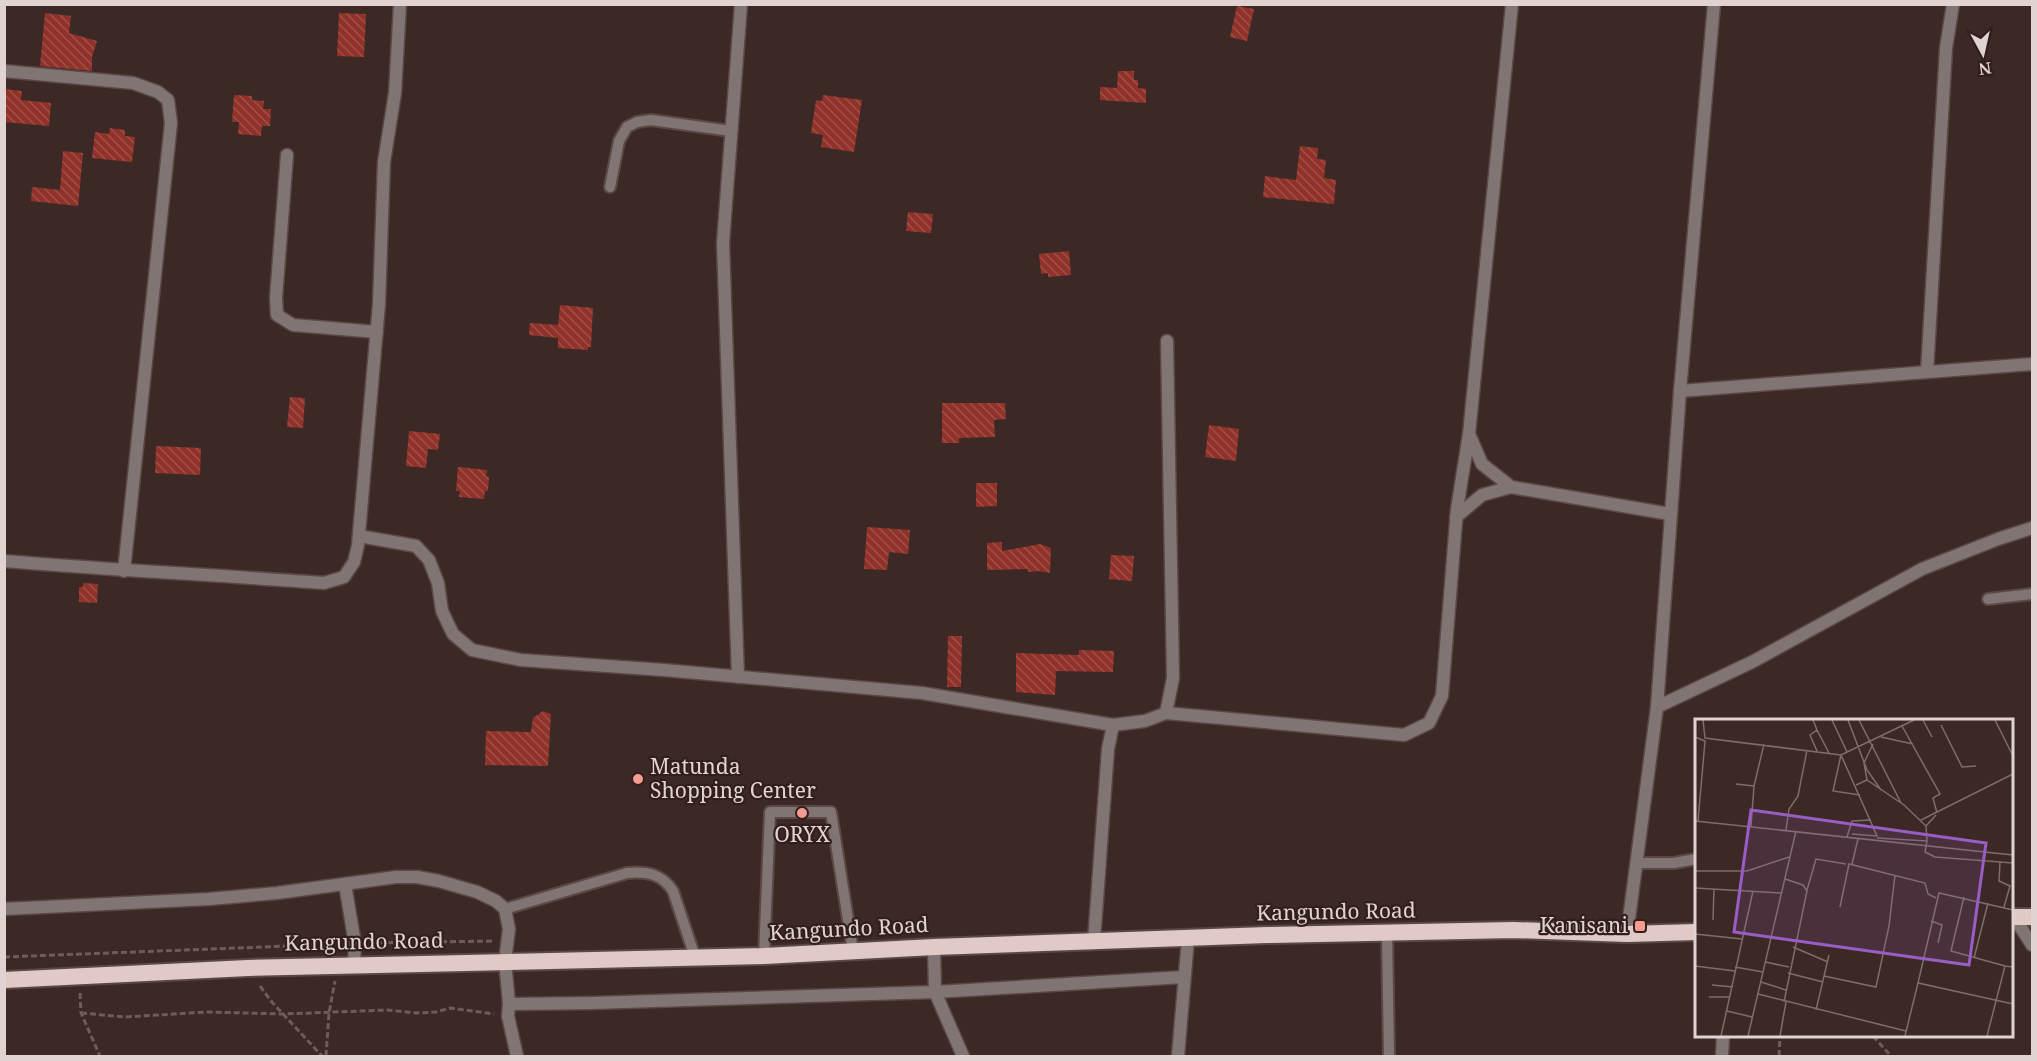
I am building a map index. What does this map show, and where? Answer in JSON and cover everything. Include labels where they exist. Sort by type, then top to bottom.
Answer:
[{"type":"highway","points":[[2013,917],[2032,916]]},
{"type":"highway","name":"Kangundo Road","points":[[4,980],[248,968],[764,956],[1094,941],[1514,930],[1627,934],[1695,932]]},
{"type":"street","points":[[4,561],[324,583],[344,577],[354,562],[359,536],[376,332],[384,162],[395,93],[400,4]]},
{"type":"street","points":[[738,676],[723,243],[741,4]]},
{"type":"street","points":[[359,536],[416,546],[429,560],[438,583],[442,612],[453,634],[472,650],[520,660],[738,676],[922,693],[1113,725],[1145,721],[1166,713],[1404,735],[1428,723],[1442,696],[1456,517],[1469,434],[1512,4]]},
{"type":"street","points":[[1627,934],[1657,707],[1670,514],[1714,4]]},
{"type":"street","points":[[1927,372],[1946,48],[1953,4]]},
{"type":"street","points":[[4,70],[134,83],[158,92],[168,100],[171,123],[124,571]]},
{"type":"street","points":[[287,155],[276,298],[277,315],[293,325],[376,332]]},
{"type":"street","points":[[1166,713],[1173,678],[1167,341]]},
{"type":"street","points":[[1680,391],[2032,364]]},
{"type":"street","points":[[1469,434],[1482,464],[1511,488]]},
{"type":"street","points":[[1456,517],[1482,495],[1511,488],[1670,514]]},
{"type":"street","points":[[1657,707],[1752,662],[1922,569],[2032,528]]},
{"type":"street","points":[[1094,941],[1108,749],[1113,725]]},
{"type":"street","points":[[4,909],[209,899],[396,877],[439,881],[477,892],[496,901],[505,909],[509,929],[506,940],[508,1010],[517,1056]]},
{"type":"street","points":[[345,884],[355,944],[346,965]]},
{"type":"street","points":[[2013,917],[2032,945]]},
{"type":"street","points":[[1178,1056],[1188,939]]},
{"type":"street","points":[[934,947],[935,992],[963,1056]]},
{"type":"street","points":[[508,1010],[604,1003],[935,992],[1184,977]]},
{"type":"street","points":[[1722,1056],[1723,1037]]},
{"type":"lane","points":[[610,187],[619,141],[627,127],[637,122],[651,120],[731,131]]},
{"type":"lane","points":[[1988,599],[2032,594]]},
{"type":"lane","points":[[764,956],[770,812],[831,812],[853,951]]},
{"type":"lane","points":[[1636,863],[1674,863],[1695,859]]},
{"type":"lane","points":[[505,909],[627,873],[642,871],[654,874],[667,882],[674,891],[695,957]]},
{"type":"lane","points":[[1387,933],[1389,1056]]},
{"type":"path","points":[[4,957],[506,940]]},
{"type":"path","points":[[324,1056],[329,1013],[346,965]]},
{"type":"path","points":[[248,968],[283,1014],[324,1056]]},
{"type":"path","points":[[80,975],[81,1013],[100,1056]]},
{"type":"path","points":[[81,1013],[125,1017],[207,1012],[283,1014],[387,1010],[416,1013],[436,1012],[450,1008],[508,1010]]},
{"type":"path","points":[[1779,1056],[1780,1037]]},
{"type":"path","points":[[1875,1037],[1891,1056]]},
{"type":"building","points":[[1237,6],[1254,9],[1247,41],[1230,37]]},
{"type":"building","points":[[45,13],[71,16],[69,33],[97,41],[92,57],[92,71],[40,66]]},
{"type":"building","points":[[339,13],[366,14],[364,57],[337,56]]},
{"type":"building","points":[[1118,71],[1134,71],[1134,80],[1138,80],[1138,88],[1146,89],[1146,103],[1100,100],[1100,87],[1117,88]]},
{"type":"building","points":[[4,89],[22,91],[21,100],[51,103],[49,126],[4,122]]},
{"type":"building","points":[[234,95],[252,96],[252,100],[264,101],[263,109],[271,109],[270,126],[262,126],[261,136],[238,134],[239,122],[232,122]]},
{"type":"building","points":[[823,95],[862,100],[854,152],[821,147],[823,135],[811,133],[816,100],[822,101]]},
{"type":"building","points":[[110,128],[125,130],[125,136],[135,137],[132,162],[92,158],[95,132],[109,134]]},
{"type":"building","points":[[1300,146],[1318,148],[1317,159],[1326,160],[1324,178],[1336,180],[1334,204],[1263,197],[1265,176],[1296,180]]},
{"type":"building","points":[[63,151],[83,153],[78,206],[31,201],[32,187],[60,190]]},
{"type":"building","points":[[908,212],[933,214],[931,233],[906,231]]},
{"type":"building","points":[[1069,251],[1071,275],[1048,277],[1048,273],[1041,274],[1039,254]]},
{"type":"building","points":[[560,305],[593,308],[591,347],[588,347],[588,350],[558,348],[558,338],[529,335],[530,323],[558,325]]},
{"type":"building","points":[[290,397],[305,398],[303,428],[287,427]]},
{"type":"building","points":[[942,403],[1005,403],[1006,419],[994,420],[995,437],[959,438],[959,443],[942,443]]},
{"type":"building","points":[[1209,425],[1239,429],[1236,461],[1205,457]]},
{"type":"building","points":[[409,431],[440,434],[438,450],[428,449],[426,468],[406,466]]},
{"type":"building","points":[[156,446],[201,448],[200,475],[155,473]]},
{"type":"building","points":[[458,467],[487,470],[488,491],[485,491],[484,499],[459,497],[460,491],[456,491]]},
{"type":"building","points":[[976,483],[997,483],[997,506],[976,507]]},
{"type":"building","points":[[867,527],[910,530],[908,554],[889,552],[887,570],[864,569]]},
{"type":"building","points":[[1002,542],[1002,551],[1040,544],[1051,548],[1050,573],[1028,572],[1028,569],[987,570],[987,543]]},
{"type":"building","points":[[1111,555],[1134,556],[1132,581],[1109,579]]},
{"type":"building","points":[[83,583],[98,584],[97,603],[79,602],[79,587],[83,587]]},
{"type":"building","points":[[948,636],[962,636],[961,687],[947,687]]},
{"type":"building","points":[[1079,650],[1114,651],[1113,672],[1056,671],[1055,695],[1016,692],[1016,653],[1079,655]]},
{"type":"building","points":[[543,711],[551,714],[548,766],[485,765],[486,731],[531,732],[533,718]]},
{"type":"place","name":"Matunda Shopping Center","points":[[638,779]]},
{"type":"place","name":"ORYX","points":[[802,813]]},
{"type":"place","name":"Kanisani","points":[[1640,926]]}]
